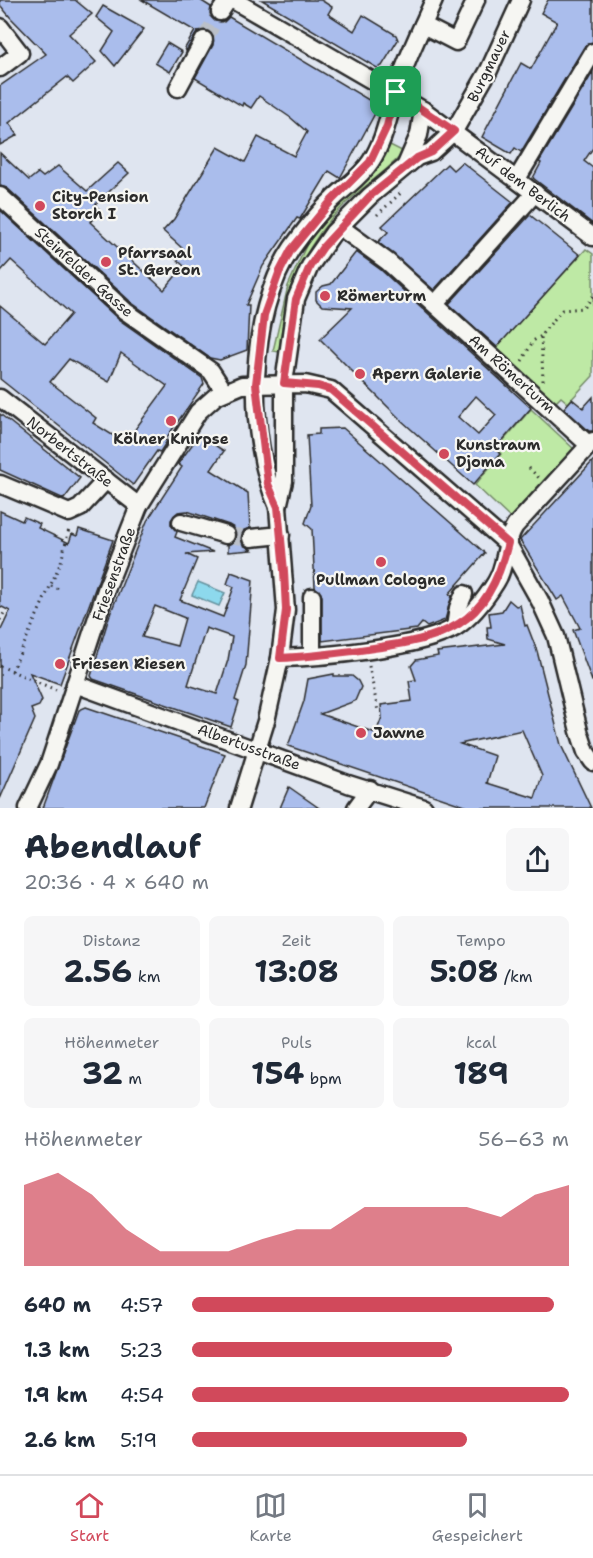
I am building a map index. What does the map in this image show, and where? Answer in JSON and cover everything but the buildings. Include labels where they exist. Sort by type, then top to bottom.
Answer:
[{"type":"street","name":"Auf dem Berlich","points":[[233,0],[396,92],[454,131],[593,237]]},
{"type":"street","points":[[239,808],[258,750],[280,658],[286,610],[278,507],[268,484],[256,384],[264,315],[279,273],[291,250],[320,214],[370,162],[387,126],[396,92],[434,0]]},
{"type":"street","points":[[423,25],[456,42],[476,0]]},
{"type":"street","name":"Burgmauer","points":[[406,166],[431,152],[454,131],[489,70],[521,0]]},
{"type":"street","points":[[0,27],[20,53],[0,68]]},
{"type":"street","points":[[178,88],[204,40]]},
{"type":"street","points":[[517,179],[593,52]]},
{"type":"street","points":[[278,507],[284,481],[284,383],[296,299],[310,266],[340,227],[406,166],[420,135],[423,110]]},
{"type":"street","points":[[435,304],[535,192]]},
{"type":"street","name":"Steinfelder Gasse","points":[[0,196],[125,311],[211,371],[224,391]]},
{"type":"street","name":"Am Römerturm","points":[[340,227],[388,262],[540,400],[591,443]]},
{"type":"street","name":"Friesenstraße","points":[[28,808],[49,764],[114,568],[139,506],[203,408],[224,391],[242,385],[284,383],[318,386],[331,390],[508,543]]},
{"type":"street","name":"Norbertstraße","points":[[0,398],[139,506]]},
{"type":"street","points":[[280,658],[312,656],[426,640],[455,627],[474,611],[498,579],[509,535],[515,526],[591,443]]},
{"type":"street","points":[[0,484],[69,513],[106,480]]},
{"type":"street","points":[[181,522],[226,535]]},
{"type":"street","points":[[251,538],[281,535]]},
{"type":"street","points":[[508,543],[540,601],[556,636],[579,731],[586,752],[593,762]]},
{"type":"street","points":[[455,627],[458,608],[464,594]]},
{"type":"street","points":[[312,597],[312,656]]},
{"type":"street","name":"Albertusstraße","points":[[73,690],[258,750],[382,798],[424,808]]},
{"type":"street","points":[[356,808],[382,798]]},
{"type":"path","points":[[512,375],[533,341],[562,310],[584,308],[593,296]]},
{"type":"path","points":[[540,400],[543,393],[541,335]]},
{"type":"path","points":[[12,671],[36,613],[43,606],[61,562],[61,553],[75,510]]},
{"type":"path","points":[[51,586],[59,588]]},
{"type":"path","points":[[0,621],[4,613]]},
{"type":"path","points":[[358,650],[369,664],[378,711],[381,711]]},
{"type":"path","points":[[0,666],[73,690]]},
{"type":"green space","points":[[388,144],[404,152],[345,204],[318,236],[298,272],[291,291],[279,352],[273,351],[288,286],[309,239],[331,213],[372,175]]},
{"type":"green space","points":[[586,249],[593,254],[593,376],[568,403],[561,397],[555,403],[495,349]]},
{"type":"green space","points":[[531,409],[574,449],[510,518],[475,485],[501,454],[496,449]]},
{"type":"water","points":[[198,582],[225,593],[219,606],[192,595]]},
{"type":"tunnel","points":[[204,40],[220,12]]},
{"type":"tunnel","points":[[226,535],[251,538]]},
{"type":"place","name":"City-Pension Storch I","points":[[40,206]]},
{"type":"place","name":"Pfarrsaal St. Gereon","points":[[106,262]]},
{"type":"place","name":"Römerturm","points":[[325,296]]},
{"type":"place","name":"Apern Galerie","points":[[360,374]]},
{"type":"place","name":"Kölner Knirpse","points":[[171,421]]},
{"type":"place","name":"Kunstraum Djoma","points":[[444,454]]},
{"type":"place","name":"Pullman Cologne","points":[[381,562]]},
{"type":"place","name":"Friesen Riesen","points":[[60,664]]},
{"type":"place","name":"Jawne","points":[[361,733]]},
{"type":"route","points":[[396,92],[454,131],[439,146],[417,158],[370,196],[333,233],[310,266],[292,315],[284,383],[305,384],[331,390],[508,543],[498,579],[486,597],[465,620],[440,635],[406,643],[280,658],[286,610],[284,571],[278,507],[268,484],[257,412],[256,384],[264,315],[279,273],[291,250],[332,200],[364,171],[370,162],[387,126],[396,92]]}]
